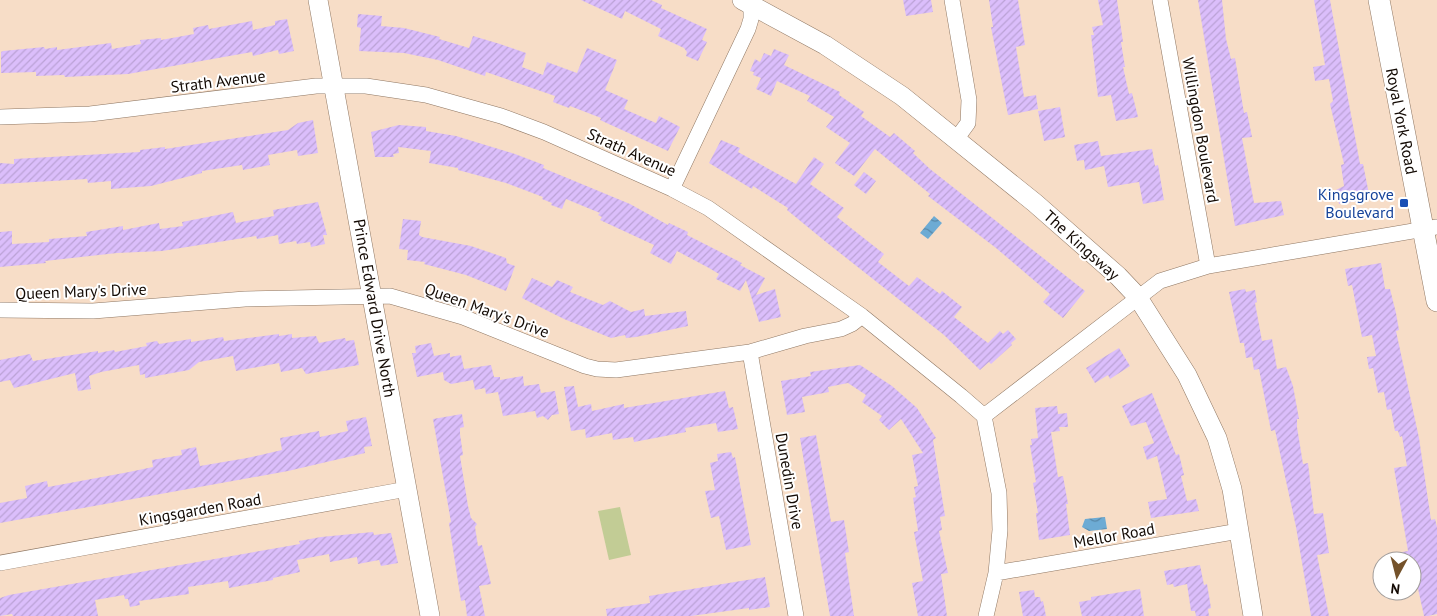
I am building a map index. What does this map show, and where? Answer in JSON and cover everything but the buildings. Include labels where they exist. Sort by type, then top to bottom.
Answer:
[{"type":"main road","name":"Royal York Road","points":[[1379,0],[1430,228],[1437,301]]},
{"type":"street","name":"Prince Edward Drive North","points":[[318,0],[430,616]]},
{"type":"street","points":[[952,0],[969,100],[968,123],[957,138]]},
{"type":"street","name":"Willingdon Boulevard","points":[[1160,0],[1208,266]]},
{"type":"street","points":[[672,189],[748,28],[751,19],[748,1]]},
{"type":"street","name":"The Kingsway","points":[[748,1],[859,66],[902,96],[1035,202],[1118,276],[1137,296],[1168,342],[1203,405],[1216,438],[1232,488],[1253,616]]},
{"type":"street","name":"Strath Avenue","points":[[0,117],[90,114],[334,85],[395,89],[461,104],[544,132],[672,189],[708,208],[862,316],[984,416]]},
{"type":"street","points":[[986,616],[996,573],[1000,530],[999,493],[984,416],[1137,296],[1160,281],[1208,266],[1430,228]]},
{"type":"street","name":"Queen Mary's Drive","points":[[0,310],[94,311],[245,299],[390,296],[463,317],[597,369],[633,368],[750,352],[805,336],[841,329],[852,324],[862,316]]},
{"type":"street","name":"Dunedin Drive","points":[[750,352],[796,616]]},
{"type":"street","name":"Kingsgarden Road","points":[[0,563],[407,489]]},
{"type":"street","name":"Mellor Road","points":[[996,573],[1239,531]]},
{"type":"green space","points":[[620,507],[631,555],[609,560],[598,511]]},
{"type":"water","points":[[934,216],[942,223],[928,239],[920,233]]},
{"type":"water","points":[[1105,517],[1107,529],[1089,531],[1082,527],[1085,519]]},
{"type":"place","name":"Kingsgrove Boulevard","points":[[1404,203]]}]
